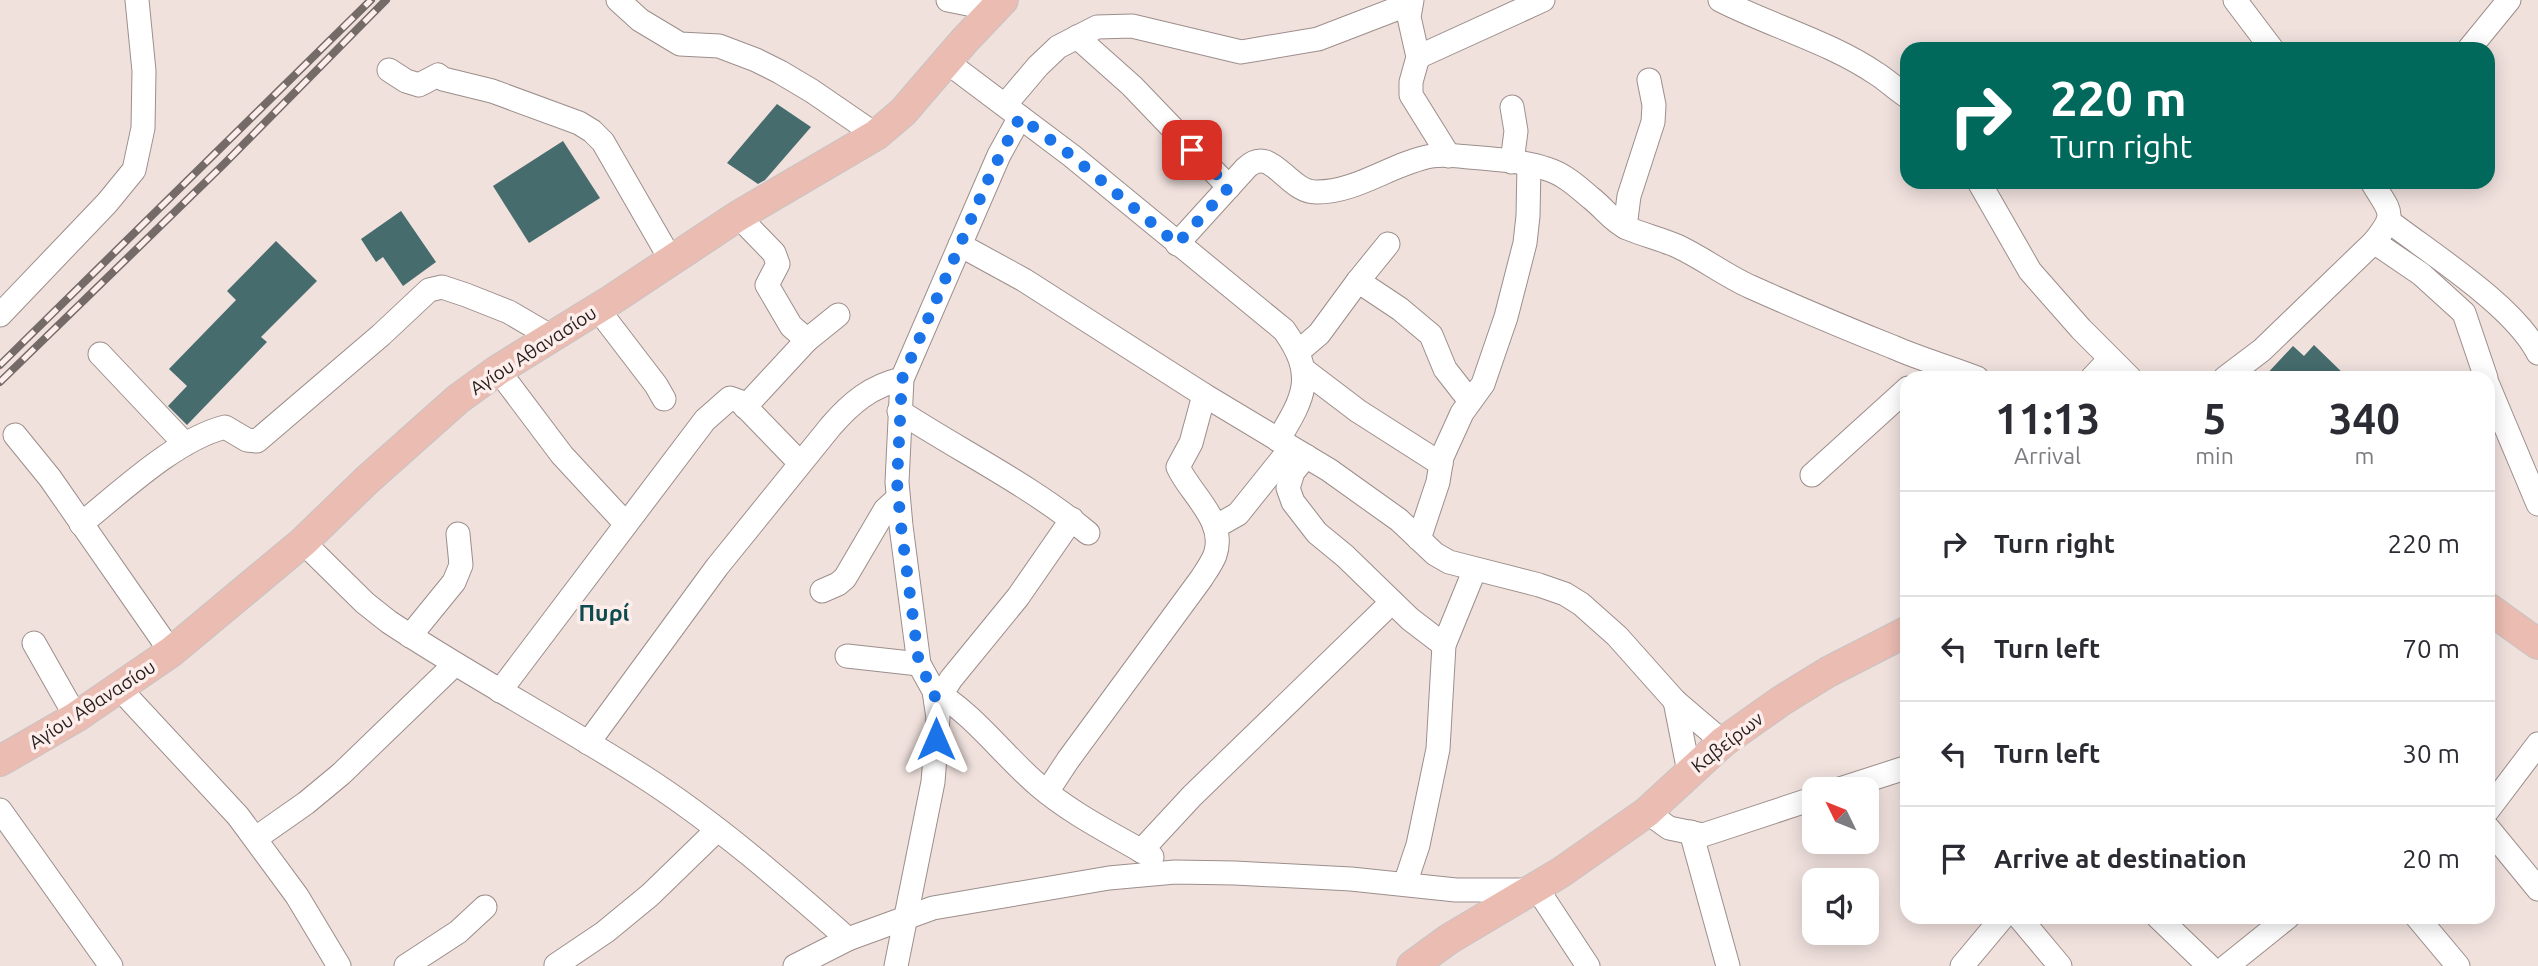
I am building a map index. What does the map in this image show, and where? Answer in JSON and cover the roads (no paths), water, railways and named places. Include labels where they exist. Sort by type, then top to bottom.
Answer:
[{"type":"main road","name":"Αγίου Αθανασίου","points":[[0,761],[120,689],[171,652],[303,542],[367,480],[458,399],[498,370],[738,216],[876,135],[903,112],[947,62],[975,2]]},
{"type":"main road","points":[[2495,613],[2538,644]]},
{"type":"main road","name":"Καβείρων","points":[[1412,966],[1449,939],[1542,883],[1647,813],[1723,742],[1780,701],[1828,672],[1900,635]]},
{"type":"street","points":[[0,315],[107,203],[134,170],[143,128],[144,71],[137,0]]},
{"type":"street","points":[[618,0],[640,20],[680,44],[719,46],[779,72],[876,135]]},
{"type":"street","points":[[1418,57],[1543,0]]},
{"type":"street","points":[[1720,0],[1834,51],[1876,73],[1900,91]]},
{"type":"street","points":[[2235,0],[2267,42]]},
{"type":"street","points":[[2475,42],[2509,0]]},
{"type":"street","points":[[1175,872],[1074,813],[1047,792],[938,693],[919,664],[898,498],[902,379],[999,155],[1012,111],[1038,66],[1058,47],[1097,27],[1132,26],[1241,52],[1318,39],[1410,2],[1409,17],[1418,57],[1411,82],[1411,95],[1449,156]]},
{"type":"street","points":[[1077,37],[1132,86],[1229,187]]},
{"type":"street","points":[[947,62],[1072,156],[1284,330],[1301,360],[1358,411],[1441,464]]},
{"type":"street","points":[[389,70],[406,81],[419,85],[438,75],[443,79],[492,91],[579,123],[592,131],[603,142],[671,260]]},
{"type":"street","points":[[1625,227],[1629,196],[1653,122],[1654,106],[1649,80]]},
{"type":"street","points":[[1419,540],[1428,518],[1450,437],[1483,384],[1491,364],[1516,276],[1528,216],[1512,107]]},
{"type":"street","points":[[1177,244],[1253,160],[1266,160],[1296,185],[1311,192],[1330,192],[1355,186],[1433,156],[1520,164],[1548,169],[1565,177],[1625,227],[1676,246],[1747,285],[1923,369]]},
{"type":"street","points":[[1983,189],[2030,271],[2123,371]]},
{"type":"street","points":[[2234,371],[2262,350],[2374,242],[2390,222],[2390,215],[2376,189]]},
{"type":"street","points":[[738,216],[774,253],[778,264],[767,285],[792,326],[807,340]]},
{"type":"street","points":[[2390,222],[2505,313],[2525,331],[2538,353]]},
{"type":"street","points":[[2374,242],[2421,274],[2464,313],[2484,371]]},
{"type":"street","points":[[1388,244],[1301,360],[1302,393],[1292,416],[1293,472],[1288,488],[1293,502],[1318,533],[1429,635],[1444,645]]},
{"type":"street","points":[[960,245],[1024,280],[1292,448],[1399,520],[1435,554],[1449,562],[1539,585],[1565,594],[1581,604],[1617,636],[1675,701],[1723,742]]},
{"type":"street","points":[[1358,281],[1400,309],[1431,335],[1445,369],[1470,401]]},
{"type":"street","points":[[81,524],[185,444],[206,432],[225,427],[247,440],[257,441],[381,335],[429,290],[442,286],[509,312],[550,336]]},
{"type":"street","points":[[597,308],[664,399]]},
{"type":"street","points":[[744,407],[807,340],[838,315]]},
{"type":"street","points":[[100,354],[185,444]]},
{"type":"street","points":[[2099,371],[2110,359]]},
{"type":"street","points":[[498,370],[562,455],[626,524]]},
{"type":"street","points":[[588,743],[717,566],[850,405],[878,386],[902,379]]},
{"type":"street","points":[[1047,792],[1201,579],[1215,555],[1215,527],[1178,467],[1191,443],[1204,395]]},
{"type":"street","points":[[1812,475],[1900,395]]},
{"type":"street","points":[[500,691],[714,410],[730,398],[741,402],[800,463]]},
{"type":"street","points":[[2495,402],[2538,505]]},
{"type":"street","points":[[897,966],[933,782],[938,693],[1080,526],[993,466],[945,441],[900,411]]},
{"type":"street","points":[[15,435],[50,478],[171,652]]},
{"type":"street","points":[[1215,527],[1238,514],[1292,448]]},
{"type":"street","points":[[822,591],[845,578],[885,510],[898,498]]},
{"type":"street","points":[[410,636],[454,582],[461,565],[458,534]]},
{"type":"street","points":[[303,542],[365,603],[410,636],[644,777],[717,830],[819,912],[848,939]]},
{"type":"street","points":[[1405,884],[1423,822],[1438,749],[1444,645],[1475,569]]},
{"type":"street","points":[[1141,851],[1192,796],[1392,602]]},
{"type":"street","points":[[34,643],[76,717]]},
{"type":"street","points":[[847,656],[919,664]]},
{"type":"street","points":[[256,838],[306,803],[341,774],[455,664]]},
{"type":"street","points":[[120,689],[256,838],[297,896],[339,966]]},
{"type":"street","points":[[1675,701],[1689,772]]},
{"type":"street","points":[[2495,801],[2538,744]]},
{"type":"street","points":[[1880,780],[1900,776]]},
{"type":"street","points":[[1647,813],[1669,828],[1703,835],[1802,801]]},
{"type":"street","points":[[0,810],[111,966]]},
{"type":"street","points":[[556,965],[580,958],[717,830]]},
{"type":"street","points":[[1691,832],[1728,966]]},
{"type":"street","points":[[2495,837],[2538,889]]},
{"type":"street","points":[[795,966],[848,939],[933,908],[1109,878],[1175,872],[1286,875],[1456,890],[1542,883],[1588,966]]},
{"type":"street","points":[[406,966],[458,932],[485,907]]},
{"type":"street","points":[[1962,966],[1997,924]]},
{"type":"street","points":[[2025,924],[2060,966]]},
{"type":"street","points":[[2165,924],[2209,966]]},
{"type":"street","points":[[2227,966],[2279,924]]},
{"type":"street","points":[[2423,924],[2458,966]]},
{"type":"railway","points":[[0,365],[371,0]]},
{"type":"railway","points":[[0,382],[224,164],[386,0]]},
{"type":"district","name":"Πυρί","points":[[604,613]]}]
